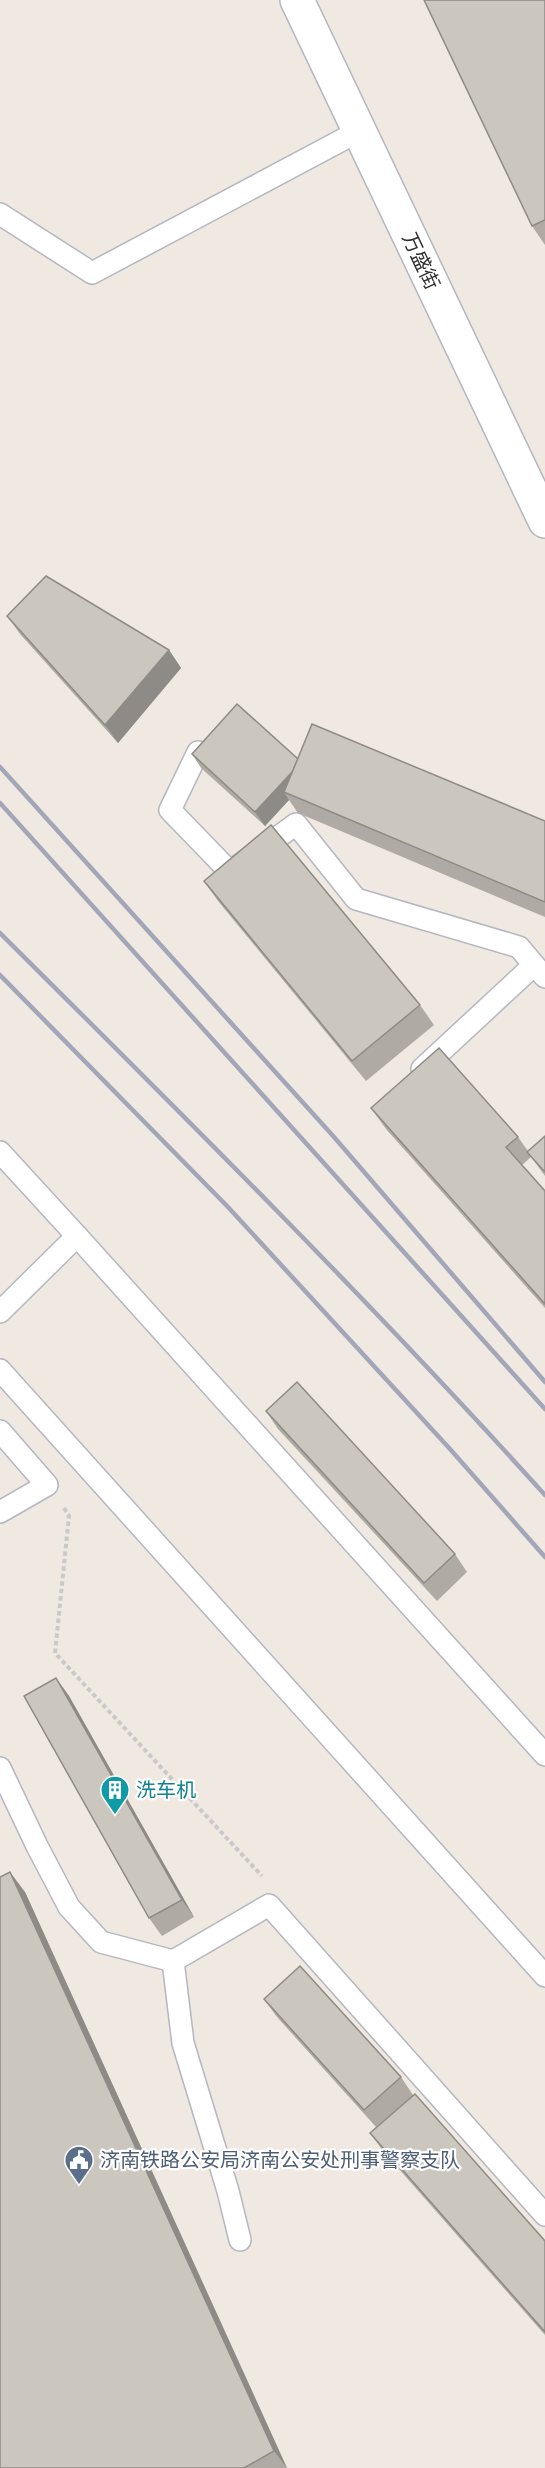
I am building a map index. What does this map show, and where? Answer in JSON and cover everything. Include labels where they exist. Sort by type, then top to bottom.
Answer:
[{"type":"street","name":"万盛街","points":[[297,0],[545,521]]},
{"type":"lane","points":[[0,214],[92,273],[359,131]]},
{"type":"lane","points":[[198,752],[170,810],[230,872],[296,824],[356,899],[519,947],[539,971],[409,1082]]},
{"type":"lane","points":[[0,1152],[545,1755]]},
{"type":"lane","points":[[0,1312],[77,1236]]},
{"type":"lane","points":[[0,1370],[545,1976]]},
{"type":"lane","points":[[0,1431],[47,1485],[0,1512]]},
{"type":"lane","points":[[0,1768],[69,1907],[101,1942],[173,1961],[269,1905],[545,2215]]},
{"type":"lane","points":[[173,1961],[183,2043],[228,2191],[240,2240]]},
{"type":"path","points":[[47,1485],[69,1516],[56,1653],[265,1878],[269,1905]]},
{"type":"building","points":[[424,0],[545,0],[545,220],[532,226]]},
{"type":"building","points":[[46,576],[169,650],[105,725],[7,616]]},
{"type":"building","points":[[237,704],[298,759],[293,771],[255,812],[192,754]]},
{"type":"building","points":[[312,724],[545,821],[545,902],[284,792]]},
{"type":"building","points":[[271,825],[420,1005],[352,1061],[204,881]]},
{"type":"building","points":[[439,1048],[518,1137],[506,1147],[545,1191],[545,1304],[371,1108]]},
{"type":"building","points":[[545,1136],[545,1172],[527,1152]]},
{"type":"building","points":[[297,1382],[455,1554],[424,1583],[266,1411]]},
{"type":"building","name":"洗车机","points":[[56,1678],[182,1900],[149,1918],[24,1696]]},
{"type":"building","name":"济南铁路公安局济南公安处刑事警察支队","points":[[10,1872],[274,2451],[244,2468],[0,2468],[0,1877]]},
{"type":"building","points":[[300,1966],[401,2077],[364,2110],[264,1999]]},
{"type":"building","points":[[415,2094],[545,2241],[545,2332],[370,2133]]},
{"type":"railway","points":[[0,767],[334,1137],[545,1382]]},
{"type":"railway","points":[[0,803],[545,1409]]},
{"type":"railway","points":[[0,933],[344,1280],[545,1495]]},
{"type":"railway","points":[[0,975],[228,1207],[450,1449],[545,1557]]},
{"type":"place","name":"洗车机","points":[[115,1816]]},
{"type":"place","name":"济南铁路公安局济南公安处刑事警察支队","points":[[79,2186]]}]
